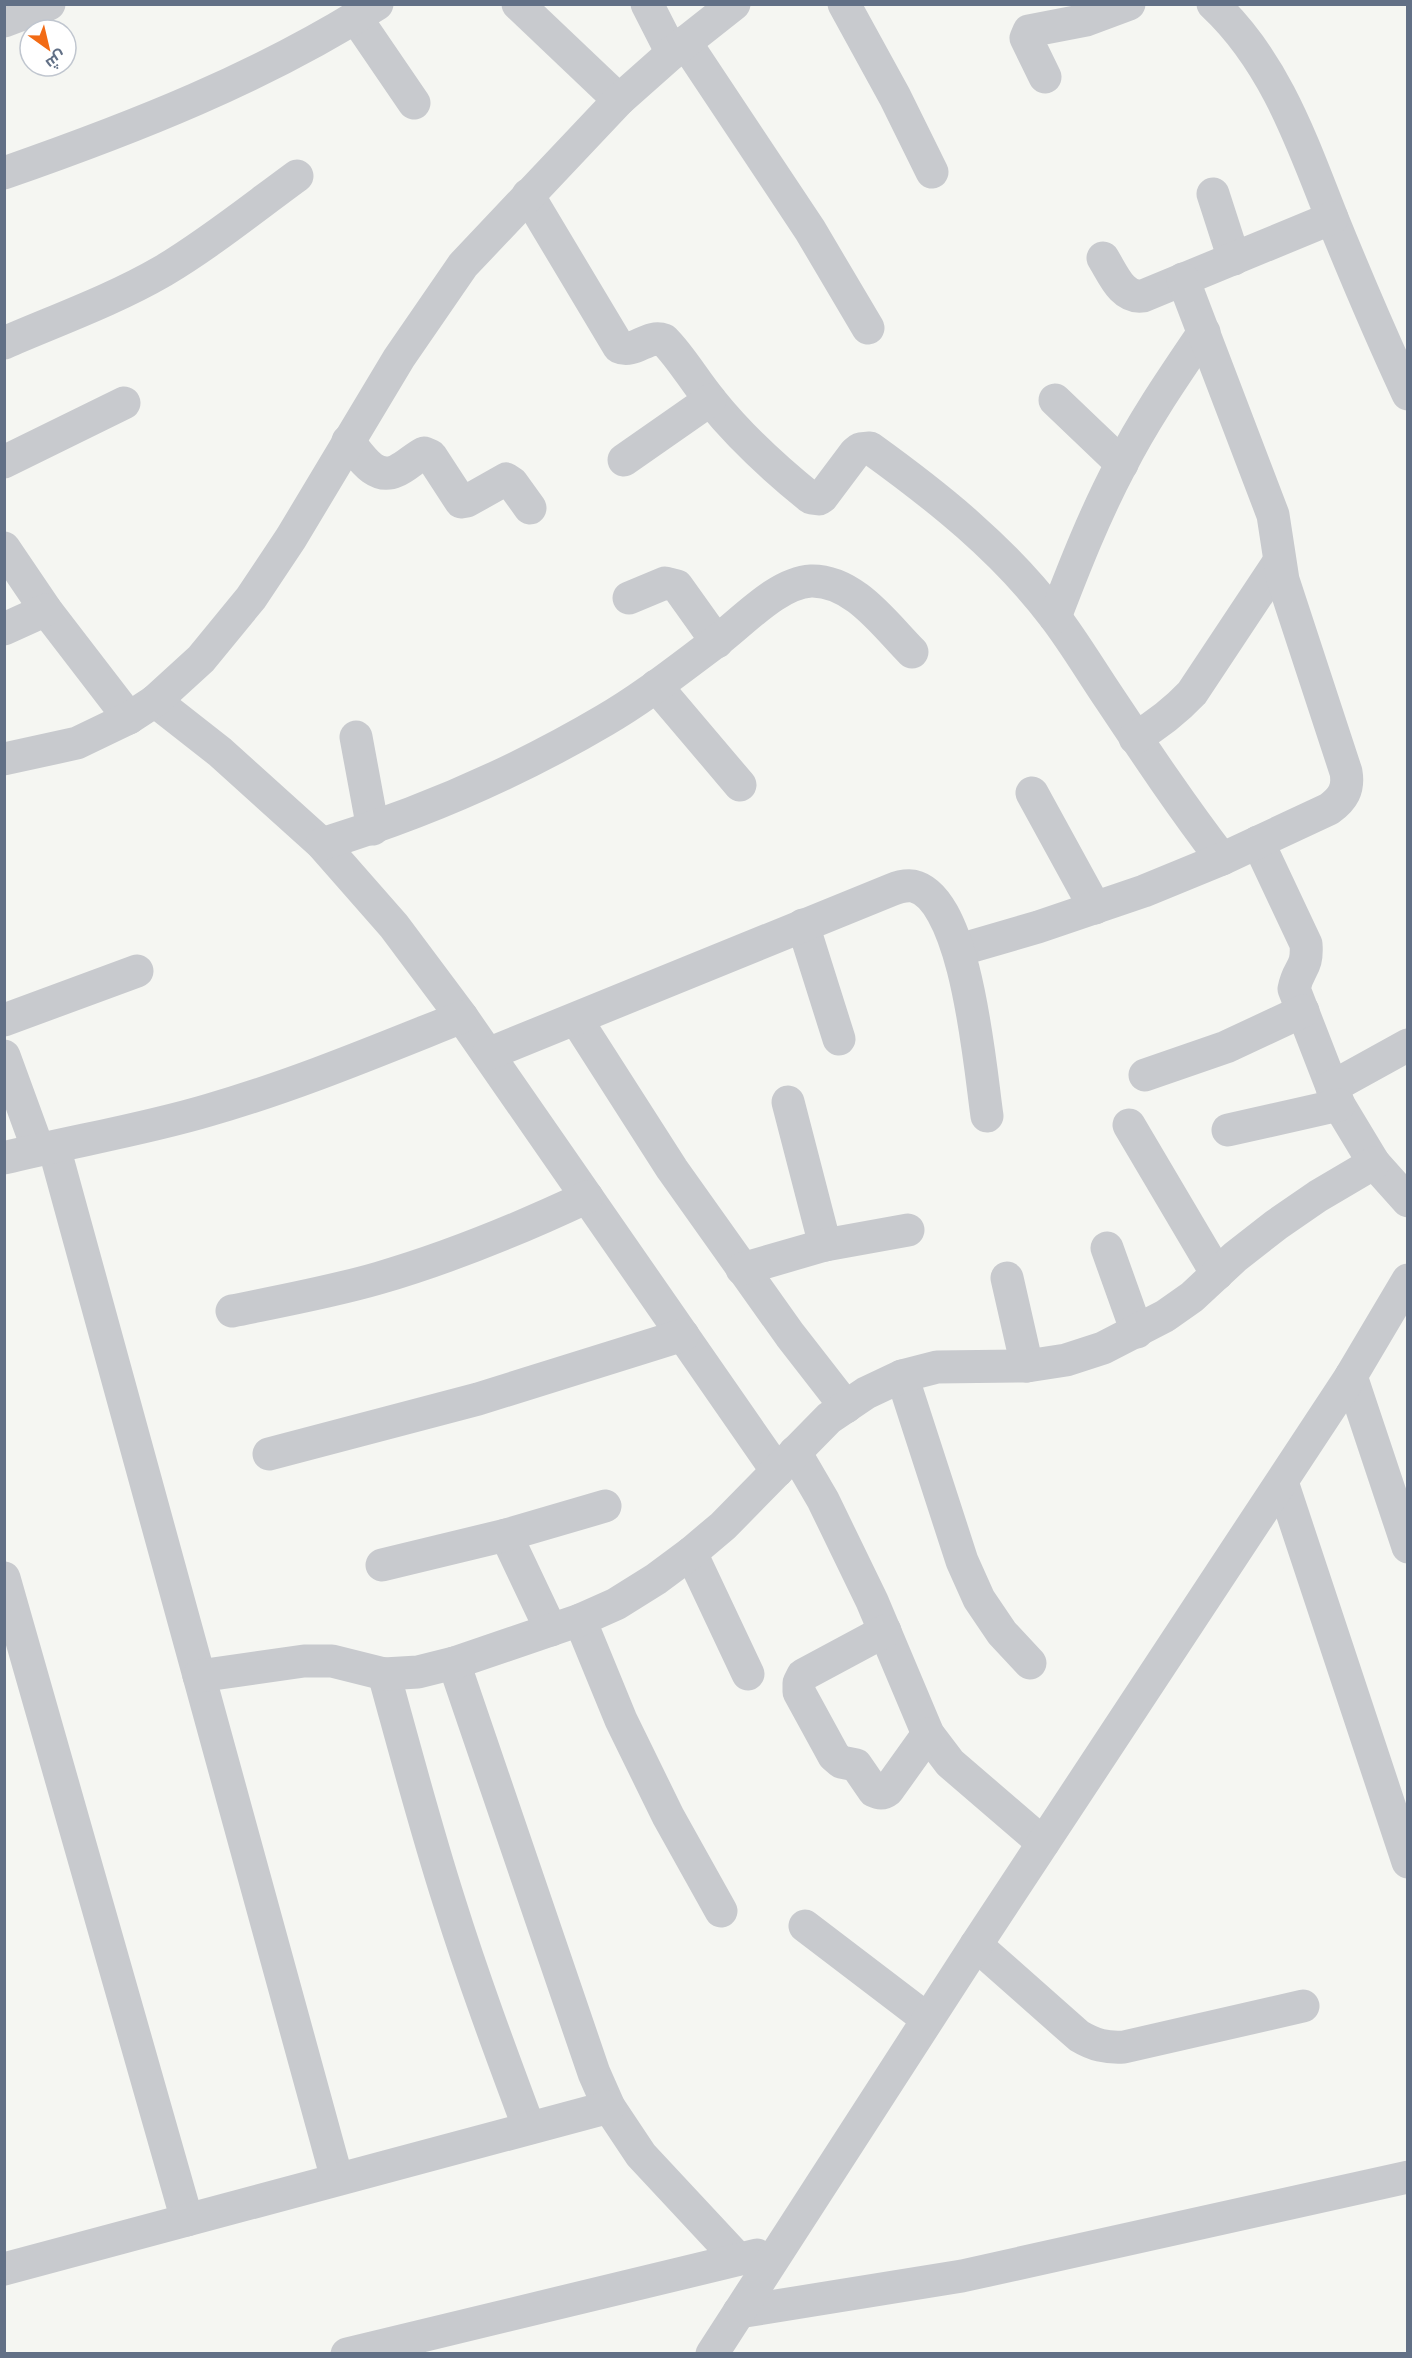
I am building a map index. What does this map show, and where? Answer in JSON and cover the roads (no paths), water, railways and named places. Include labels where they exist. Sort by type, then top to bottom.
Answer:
[{"type":"street","points":[[4,21],[49,4]]},
{"type":"street","points":[[518,4],[619,100]]},
{"type":"street","points":[[647,4],[804,221],[868,328]]},
{"type":"street","points":[[4,759],[77,743],[142,710],[201,659],[251,598],[291,538],[399,358],[463,265],[619,100],[679,47],[734,4]]},
{"type":"street","points":[[844,4],[895,97],[932,172]]},
{"type":"street","points":[[1045,77],[1026,38],[1029,31],[1086,20],[1129,4]]},
{"type":"street","points":[[1213,4],[1250,48],[1277,88],[1298,131],[1332,218],[1396,339],[1407,394]]},
{"type":"street","points":[[4,173],[97,140],[249,75],[366,11],[414,103]]},
{"type":"street","points":[[4,343],[101,302],[160,273],[203,245],[297,176]]},
{"type":"street","points":[[1213,194],[1234,259]]},
{"type":"street","points":[[528,195],[619,346],[628,349],[653,339],[664,340],[741,436],[775,468],[815,500],[822,496],[855,453],[860,449],[870,448],[919,484],[972,528],[1020,575],[1055,617],[1135,738],[1222,859]]},
{"type":"street","points":[[1103,258],[1129,295],[1143,296],[1332,218]]},
{"type":"street","points":[[959,950],[1095,908],[1222,859],[1339,802],[1347,782],[1289,601],[1279,562],[1273,515],[1183,279]]},
{"type":"street","points":[[1055,617],[1086,537],[1122,464],[1162,395],[1204,332]]},
{"type":"street","points":[[624,460],[710,400]]},
{"type":"street","points":[[1055,400],[1122,464]]},
{"type":"street","points":[[4,462],[124,403]]},
{"type":"street","points":[[348,441],[377,472],[387,474],[397,471],[424,453],[431,456],[461,502],[467,501],[506,479],[513,483],[530,508]]},
{"type":"street","points":[[4,548],[46,610],[142,710],[220,752],[322,844],[394,926],[462,1017],[682,1335],[786,1462],[848,1550],[928,1734],[950,1763],[1043,1843]]},
{"type":"street","points":[[1135,738],[1177,710],[1192,693],[1279,562]]},
{"type":"street","points":[[322,844],[373,829],[541,756],[608,719],[717,642],[780,591],[795,584],[812,581],[844,588],[860,599],[912,652]]},
{"type":"street","points":[[629,598],[665,583],[677,586],[717,642]]},
{"type":"street","points":[[4,629],[46,610]]},
{"type":"street","points":[[656,686],[740,785]]},
{"type":"street","points":[[356,737],[373,829]]},
{"type":"street","points":[[1032,793],[1095,908]]},
{"type":"street","points":[[1258,842],[1306,944],[1307,961],[1304,969],[1296,978],[1294,989],[1336,1096],[1374,1163],[1407,1201]]},
{"type":"street","points":[[488,1054],[897,888],[914,886],[923,891],[941,910],[950,924],[959,950],[967,983],[987,1116]]},
{"type":"street","points":[[803,926],[839,1039]]},
{"type":"street","points":[[4,1020],[137,971]]},
{"type":"street","points":[[1145,1075],[1226,1047],[1303,1011]]},
{"type":"street","points":[[4,1158],[116,1135],[209,1110],[300,1081],[462,1017]]},
{"type":"street","points":[[576,1018],[672,1169],[742,1269],[846,1407]]},
{"type":"street","points":[[1228,1130],[1336,1096],[1407,1045]]},
{"type":"street","points":[[4,1056],[46,1148],[199,1676],[337,2179]]},
{"type":"street","points":[[788,1102],[825,1245]]},
{"type":"street","points":[[1129,1125],[1217,1274]]},
{"type":"street","points":[[199,1676],[304,1661],[332,1661],[384,1674],[418,1672],[454,1663],[566,1625],[616,1604],[656,1580],[723,1526],[829,1418],[866,1393],[902,1376],[937,1367],[1027,1366],[1066,1360],[1103,1348],[1165,1316],[1192,1297],[1276,1225],[1318,1196],[1374,1163]]},
{"type":"street","points":[[232,1311],[305,1297],[449,1256],[519,1229],[587,1197]]},
{"type":"street","points":[[742,1269],[825,1245],[908,1230]]},
{"type":"street","points":[[1107,1248],[1137,1332]]},
{"type":"street","points":[[1007,1278],[1027,1366]]},
{"type":"street","points":[[712,2354],[927,2019],[1351,1376],[1407,1280]]},
{"type":"street","points":[[269,1454],[478,1399],[682,1335]]},
{"type":"street","points":[[902,1376],[962,1561],[979,1599],[996,1625],[1030,1663]]},
{"type":"street","points":[[1351,1376],[1407,1547]]},
{"type":"street","points":[[1282,1482],[1407,1863]]},
{"type":"street","points":[[382,1565],[506,1535],[604,1506]]},
{"type":"street","points":[[506,1535],[566,1625],[621,1720],[668,1816],[721,1911]]},
{"type":"street","points":[[691,1553],[748,1674]]},
{"type":"street","points":[[4,1578],[187,2220]]},
{"type":"street","points":[[885,1631],[803,1675],[799,1683],[799,1692],[834,1756],[841,1762],[856,1765],[874,1791],[879,1794],[888,1790],[928,1734]]},
{"type":"street","points":[[454,1663],[594,2073],[609,2107],[641,2155],[738,2259]]},
{"type":"street","points":[[384,1674],[449,1902],[529,2128]]},
{"type":"street","points":[[805,1926],[927,2019]]},
{"type":"street","points":[[976,1945],[1079,2036],[1093,2044],[1108,2048],[1124,2048],[1303,2006]]},
{"type":"street","points":[[4,2269],[609,2107]]},
{"type":"street","points":[[739,2312],[962,2276],[1407,2176]]},
{"type":"street","points":[[347,2354],[779,2249]]}]
